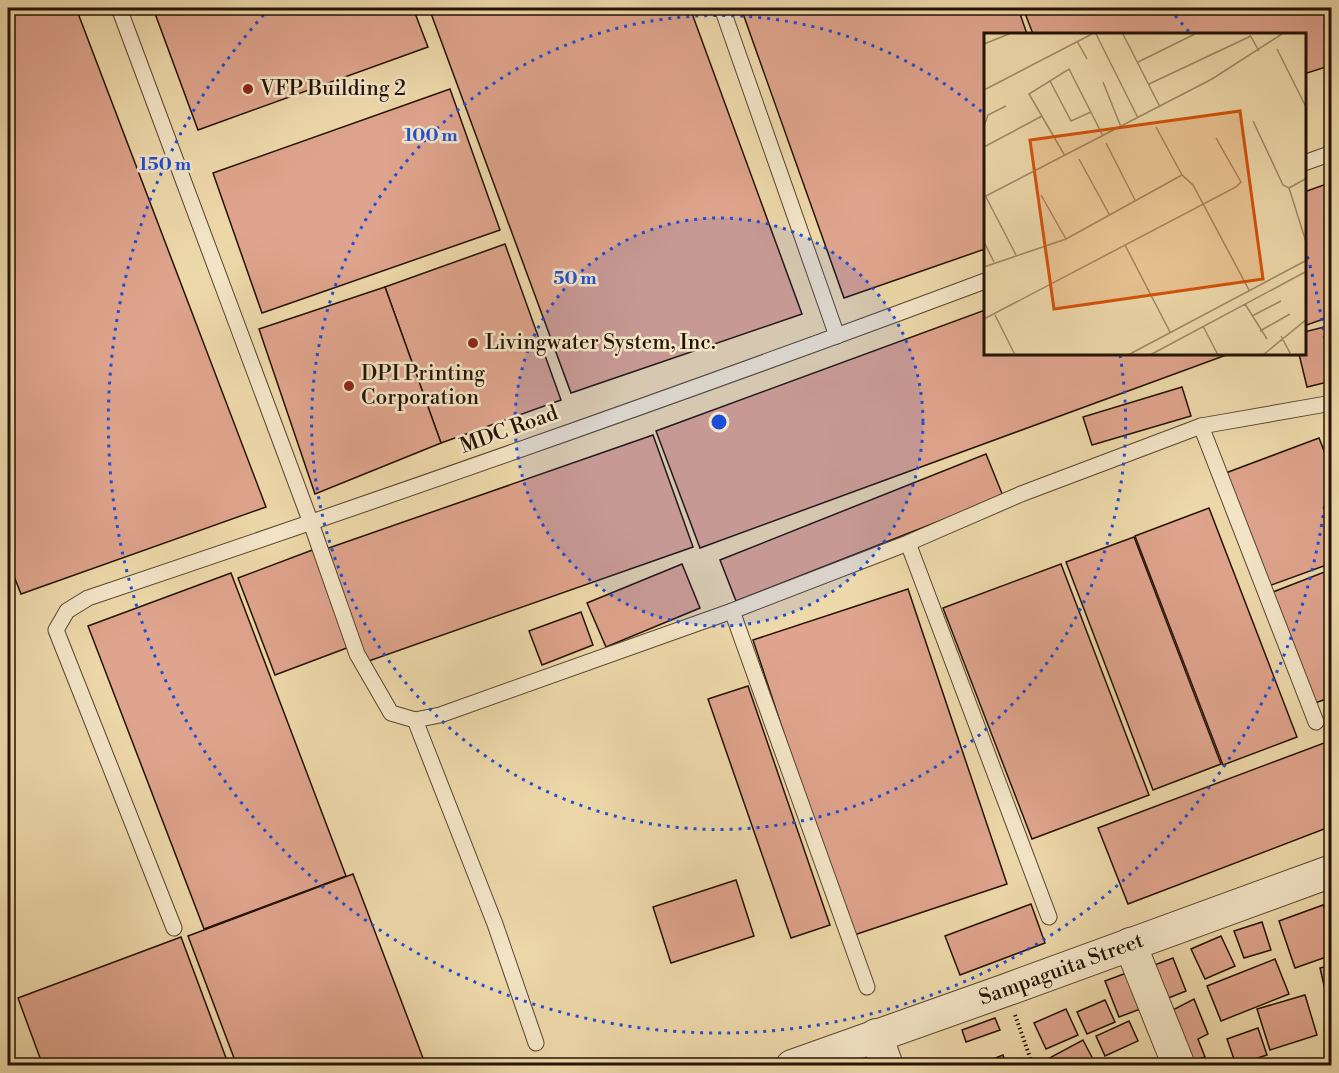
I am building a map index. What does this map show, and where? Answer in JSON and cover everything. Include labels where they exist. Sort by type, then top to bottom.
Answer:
[{"type":"street","name":"Sampaguita Street","points":[[792,1065],[1332,871]]},
{"type":"street","points":[[1130,944],[1179,1065]]},
{"type":"street","points":[[876,1035],[886,1065]]},
{"type":"lane","points":[[119,8],[311,523],[357,654],[391,713],[415,720],[440,715],[732,611],[908,543],[1021,494],[1201,426],[1332,403]]},
{"type":"lane","points":[[722,8],[837,336]]},
{"type":"lane","points":[[1306,163],[1332,153]]},
{"type":"lane","name":"MDC Road","points":[[174,928],[56,630],[67,611],[88,598],[311,523],[984,281]]},
{"type":"lane","points":[[1201,426],[1316,722]]},
{"type":"lane","points":[[908,543],[1048,917]]},
{"type":"lane","points":[[732,611],[867,987]]},
{"type":"lane","points":[[415,720],[495,924],[536,1043]]},
{"type":"path","points":[[1006,990],[1033,1065]]},
{"type":"building","points":[[18,8],[76,8],[266,507],[21,594],[8,561],[8,11]]},
{"type":"building","name":"VFP Building 2","points":[[153,8],[413,8],[428,47],[198,130]]},
{"type":"building","points":[[429,8],[690,8],[802,314],[571,393]]},
{"type":"building","points":[[741,8],[1018,8],[1027,33],[984,33],[984,249],[844,298]]},
{"type":"building","points":[[1023,8],[1332,8],[1332,65],[1306,73],[1306,33],[1033,33]]},
{"type":"building","points":[[450,89],[500,230],[262,313],[213,173]]},
{"type":"building","points":[[1332,182],[1332,316],[1306,325],[1306,191]]},
{"type":"building","name":"Livingwater System, Inc.","points":[[505,244],[561,400],[441,443],[385,287]]},
{"type":"building","name":"DPI Printing Corporation","points":[[385,287],[441,443],[315,494],[259,329]]},
{"type":"building","points":[[984,310],[984,356],[1224,356],[700,548],[656,431]]},
{"type":"building","points":[[1332,325],[1332,381],[1307,387],[1299,356],[1306,356],[1306,332]]},
{"type":"building","points":[[1182,387],[1191,416],[1092,445],[1083,417]]},
{"type":"building","points":[[653,435],[693,547],[363,663],[323,550]]},
{"type":"building","points":[[1319,438],[1332,471],[1332,563],[1266,587],[1223,474]]},
{"type":"building","points":[[986,454],[1003,496],[736,601],[720,560]]},
{"type":"building","points":[[1209,508],[1297,737],[1223,765],[1135,536]]},
{"type":"building","points":[[1134,537],[1221,764],[1153,790],[1066,562]]},
{"type":"building","points":[[315,549],[352,646],[275,675],[238,578]]},
{"type":"building","points":[[682,564],[700,608],[606,647],[587,603]]},
{"type":"building","points":[[1061,564],[1149,795],[1032,839],[943,608]]},
{"type":"building","points":[[1332,569],[1332,697],[1315,703],[1273,592]]},
{"type":"building","points":[[231,573],[346,876],[204,929],[88,626]]},
{"type":"building","points":[[908,589],[1007,884],[851,936],[753,640]]},
{"type":"building","points":[[581,612],[593,645],[542,665],[529,631]]},
{"type":"building","points":[[748,686],[830,925],[791,938],[708,699]]},
{"type":"building","points":[[1332,740],[1332,826],[1128,904],[1098,828]]},
{"type":"building","points":[[353,874],[426,1066],[237,1066],[188,936]]},
{"type":"building","points":[[736,880],[754,936],[671,963],[653,907]]},
{"type":"building","points":[[1031,904],[1045,943],[960,975],[945,936]]},
{"type":"building","points":[[1323,905],[1332,926],[1332,955],[1295,968],[1279,921]]},
{"type":"building","points":[[1262,922],[1271,950],[1244,958],[1234,931]]},
{"type":"building","points":[[1221,936],[1235,966],[1205,979],[1191,949]]},
{"type":"building","points":[[181,937],[229,1066],[43,1066],[18,998]]},
{"type":"building","points":[[1173,958],[1186,991],[1166,999],[1152,966]]},
{"type":"building","points":[[1275,959],[1289,994],[1221,1021],[1207,986]]},
{"type":"building","points":[[1332,965],[1332,1007],[1329,1007],[1320,968]]},
{"type":"building","points":[[1129,972],[1143,1008],[1119,1017],[1105,981]]},
{"type":"building","points":[[1305,995],[1317,1035],[1270,1050],[1257,1009]]},
{"type":"building","points":[[1194,999],[1208,1034],[1198,1039],[1205,1057],[1183,1065],[1163,1015]]},
{"type":"building","points":[[1105,1000],[1115,1022],[1087,1034],[1077,1012]]},
{"type":"building","points":[[1066,1009],[1078,1035],[1046,1049],[1034,1023]]},
{"type":"building","points":[[995,1018],[1000,1030],[966,1042],[962,1030]]},
{"type":"building","points":[[1129,1021],[1138,1041],[1105,1056],[1096,1036]]},
{"type":"building","points":[[1258,1028],[1267,1055],[1236,1065],[1227,1039]]},
{"type":"building","points":[[1083,1040],[1096,1065],[1041,1066],[1040,1063]]},
{"type":"building","points":[[1003,1055],[1007,1066],[976,1066]]},
{"type":"place","name":"VFP Building 2","points":[[248,89]]},
{"type":"place","name":"Livingwater System, Inc.","points":[[473,343]]},
{"type":"place","name":"DPI Printing Corporation","points":[[349,386]]}]
